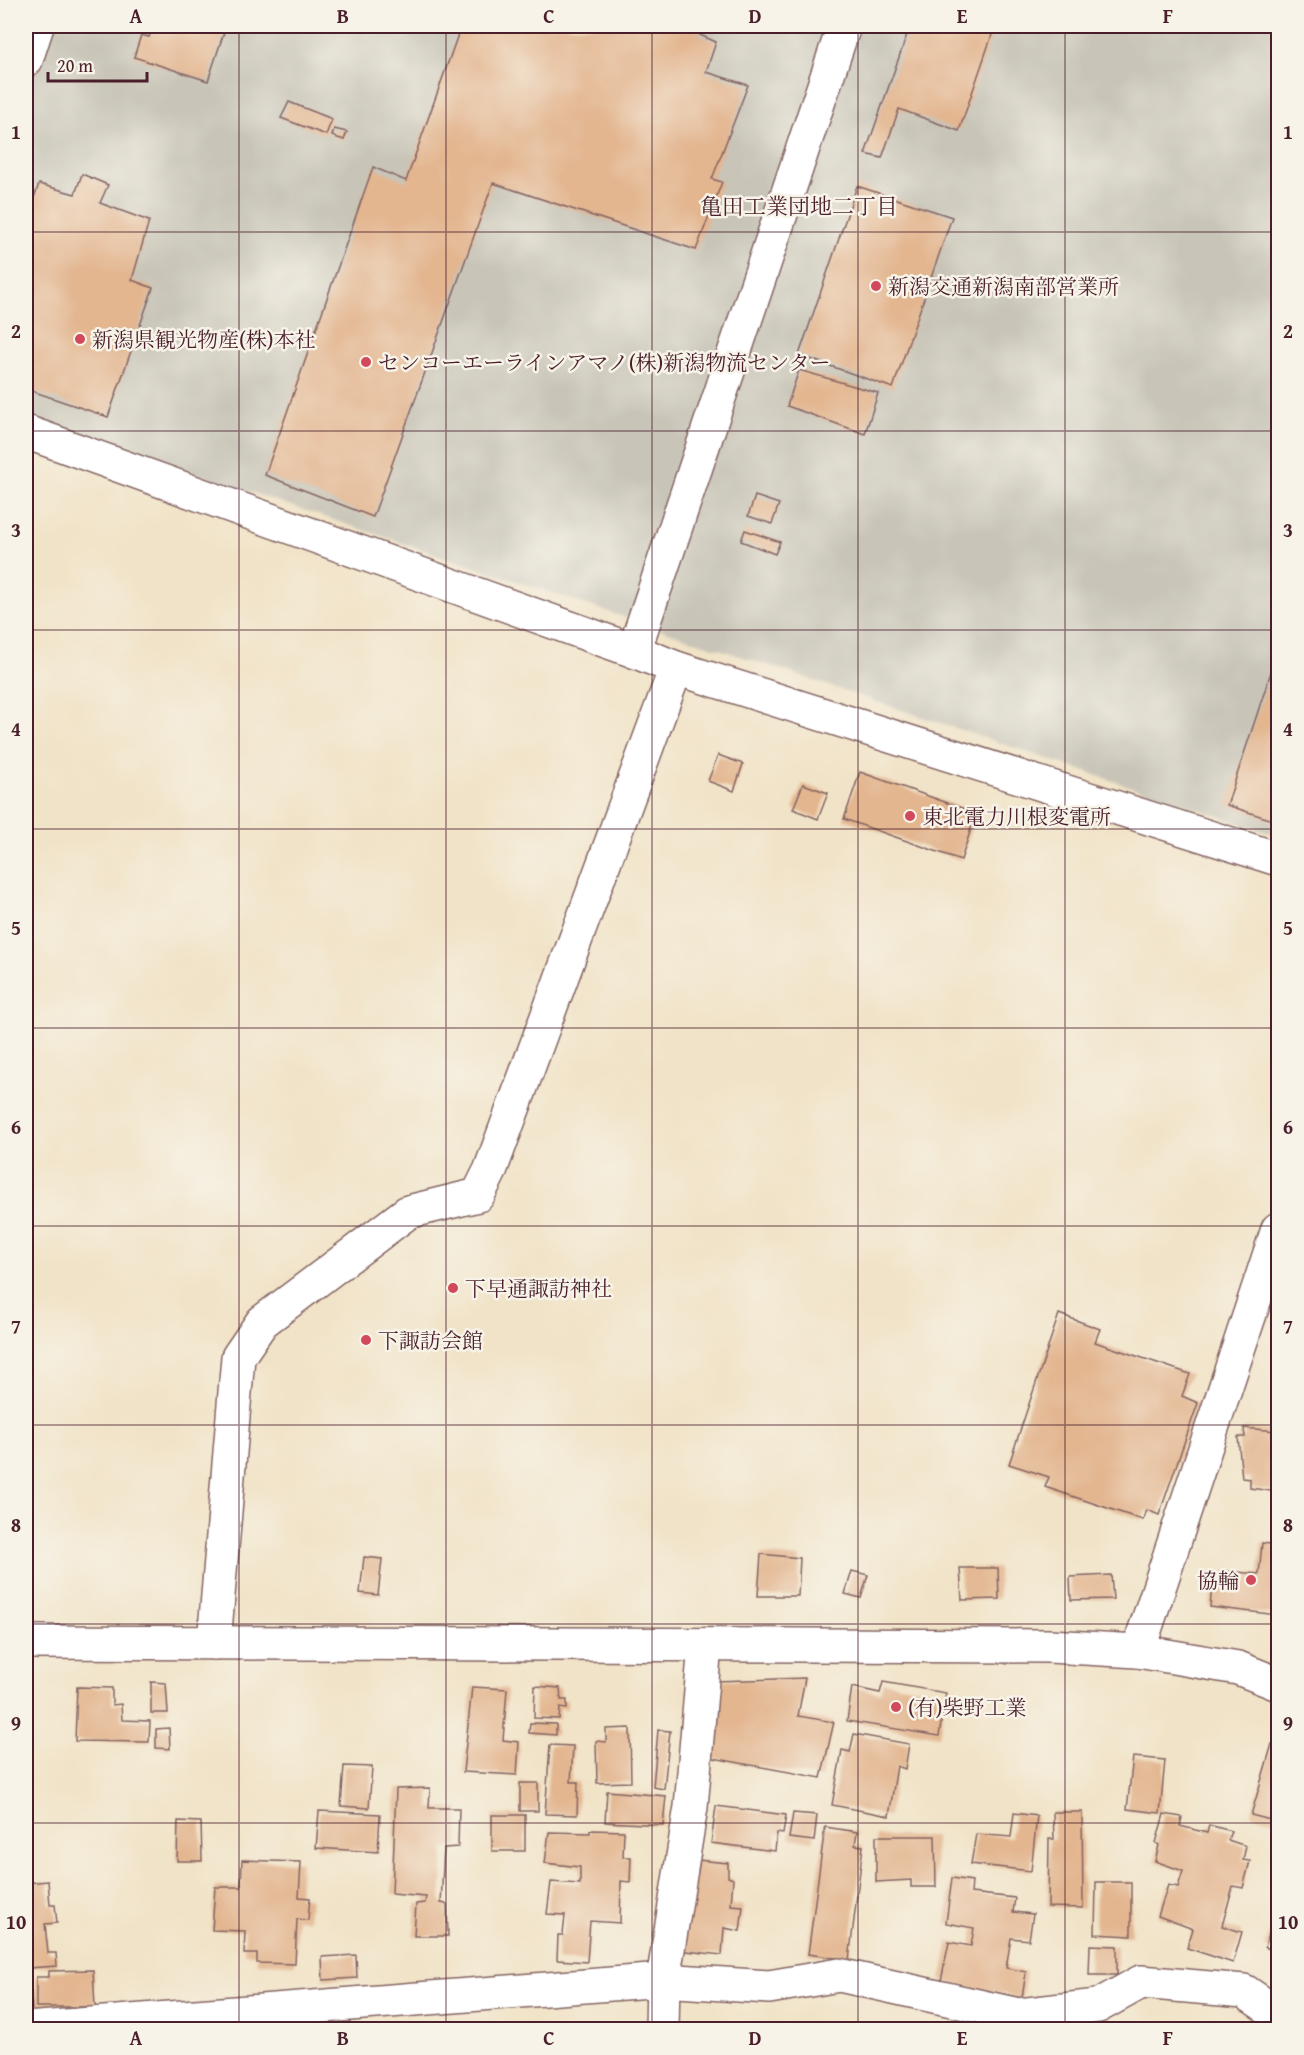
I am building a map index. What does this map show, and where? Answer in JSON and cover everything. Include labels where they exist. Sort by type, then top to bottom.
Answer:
[{"type":"street","points":[[26,60],[38,26]]},
{"type":"street","points":[[634,651],[844,26]]},
{"type":"street","points":[[26,432],[676,668],[1278,859]]},
{"type":"street","points":[[214,1642],[238,1357],[262,1322],[408,1212],[478,1196],[490,1171],[676,668]]},
{"type":"street","points":[[1138,1651],[1278,1229]]},
{"type":"street","points":[[26,1642],[1049,1646],[1138,1651],[1238,1668],[1278,1684]]},
{"type":"street","points":[[662,2030],[663,1980],[691,1807],[705,1645]]},
{"type":"street","points":[[26,2029],[663,1980],[769,1987],[838,1975],[1019,2015],[1098,2006],[1141,1982],[1244,1991],[1278,2014]]},
{"type":"shaded area","points":[[26,26],[1278,26],[1278,836],[26,417]]},
{"type":"building","points":[[153,26],[226,26],[208,81],[134,57],[141,35],[149,37]]},
{"type":"building","name":"センコーエーラインアマノ(株)新潟物流センター","points":[[461,26],[702,26],[700,35],[716,42],[706,72],[748,85],[712,179],[722,182],[696,250],[493,183],[373,517],[265,475],[373,167],[406,181]]},
{"type":"building","points":[[910,26],[995,26],[959,131],[899,109],[882,158],[865,154]]},
{"type":"building","points":[[289,102],[332,119],[326,135],[281,118]]},
{"type":"building","points":[[334,129],[347,132],[344,140],[332,136]]},
{"type":"building","name":"新潟県観光物産(株)本社","points":[[82,174],[108,185],[100,203],[149,221],[132,280],[153,288],[108,417],[26,389],[26,220],[39,184],[75,194]]},
{"type":"building","name":"新潟交通新潟南部営業所","points":[[857,186],[952,217],[893,388],[799,355]]},
{"type":"building","points":[[799,370],[878,393],[865,434],[787,406]]},
{"type":"building","points":[[755,496],[779,504],[772,524],[748,516]]},
{"type":"building","points":[[745,530],[780,542],[775,554],[741,541]]},
{"type":"building","points":[[1278,651],[1278,822],[1227,805]]},
{"type":"building","points":[[718,755],[743,764],[734,791],[708,781]]},
{"type":"building","name":"東北電力川根変電所","points":[[860,772],[976,813],[961,860],[844,819]]},
{"type":"building","points":[[803,784],[828,793],[818,819],[793,809]]},
{"type":"building","points":[[1059,1314],[1100,1329],[1095,1342],[1190,1374],[1182,1396],[1198,1403],[1159,1515],[1147,1510],[1143,1520],[1045,1487],[1049,1477],[1009,1464]]},
{"type":"building","points":[[1244,1428],[1278,1433],[1278,1492],[1250,1488],[1250,1479],[1242,1478],[1238,1437],[1245,1437]]},
{"type":"building","name":"協輪","points":[[1262,1543],[1278,1545],[1278,1615],[1210,1607],[1212,1584],[1224,1585],[1225,1571],[1259,1574]]},
{"type":"building","points":[[761,1554],[800,1558],[798,1596],[758,1596]]},
{"type":"building","points":[[364,1557],[382,1559],[378,1595],[360,1593]]},
{"type":"building","points":[[960,1568],[998,1568],[999,1599],[962,1600]]},
{"type":"building","points":[[852,1571],[868,1575],[861,1598],[845,1594]]},
{"type":"building","points":[[1111,1575],[1113,1599],[1071,1600],[1070,1577]]},
{"type":"building","points":[[805,1678],[798,1716],[834,1722],[821,1778],[702,1756],[715,1681]]},
{"type":"building","points":[[151,1682],[166,1683],[168,1713],[151,1713]]},
{"type":"building","name":"(有)柴野工業","points":[[883,1682],[946,1693],[939,1736],[847,1721],[852,1687],[880,1693]]},
{"type":"building","points":[[535,1686],[560,1688],[561,1700],[567,1700],[567,1709],[560,1708],[559,1719],[534,1718]]},
{"type":"building","points":[[77,1687],[112,1688],[112,1705],[121,1704],[122,1720],[150,1721],[149,1742],[75,1741]]},
{"type":"building","points":[[472,1687],[507,1689],[503,1740],[519,1742],[517,1775],[463,1772]]},
{"type":"building","points":[[530,1723],[556,1724],[556,1735],[529,1733]]},
{"type":"building","points":[[169,1728],[170,1749],[156,1748],[156,1729]]},
{"type":"building","points":[[630,1728],[631,1782],[597,1783],[596,1741],[606,1742],[606,1729]]},
{"type":"building","points":[[658,1730],[670,1731],[664,1789],[653,1787]]},
{"type":"building","points":[[854,1734],[909,1744],[905,1769],[897,1766],[889,1816],[832,1805],[842,1750],[850,1752]]},
{"type":"building","points":[[1272,1744],[1278,1746],[1278,1822],[1251,1815]]},
{"type":"building","points":[[550,1745],[573,1746],[571,1782],[578,1782],[577,1815],[545,1814]]},
{"type":"building","points":[[1133,1757],[1165,1760],[1160,1813],[1127,1809]]},
{"type":"building","points":[[344,1766],[372,1767],[369,1808],[341,1806]]},
{"type":"building","points":[[520,1783],[538,1783],[538,1811],[520,1811]]},
{"type":"building","points":[[430,1788],[429,1808],[459,1808],[458,1847],[444,1848],[441,1903],[447,1904],[448,1936],[414,1936],[416,1904],[425,1903],[426,1897],[392,1894],[396,1789]]},
{"type":"building","points":[[607,1791],[666,1796],[663,1825],[605,1822]]},
{"type":"building","points":[[716,1806],[786,1815],[783,1834],[777,1833],[775,1851],[711,1843]]},
{"type":"building","points":[[319,1811],[380,1814],[378,1852],[316,1848]]},
{"type":"building","points":[[1053,1812],[1082,1812],[1083,1908],[1048,1907],[1049,1839],[1054,1839]]},
{"type":"building","points":[[793,1813],[817,1815],[814,1841],[789,1838]]},
{"type":"building","points":[[1014,1813],[1037,1816],[1031,1871],[971,1864],[976,1834],[1011,1837]]},
{"type":"building","points":[[1164,1814],[1182,1817],[1180,1826],[1207,1833],[1209,1825],[1231,1831],[1228,1840],[1246,1846],[1243,1860],[1250,1861],[1243,1888],[1233,1886],[1222,1926],[1242,1932],[1233,1963],[1187,1948],[1193,1929],[1158,1916],[1168,1885],[1178,1887],[1183,1871],[1155,1861],[1159,1845],[1156,1843]]},
{"type":"building","points":[[492,1815],[525,1815],[525,1851],[492,1851]]},
{"type":"building","points":[[178,1821],[201,1822],[202,1861],[177,1861]]},
{"type":"building","points":[[825,1827],[857,1832],[855,1845],[863,1846],[849,1960],[808,1954]]},
{"type":"building","points":[[590,1830],[624,1831],[623,1857],[631,1857],[630,1882],[621,1881],[620,1923],[590,1921],[587,1962],[557,1960],[558,1935],[563,1935],[565,1915],[547,1914],[551,1882],[580,1884],[580,1867],[545,1863],[549,1832],[590,1833]]},
{"type":"building","points":[[876,1836],[935,1836],[936,1887],[911,1887],[911,1880],[876,1882]]},
{"type":"building","points":[[687,1859],[728,1863],[728,1877],[733,1879],[731,1905],[743,1906],[740,1931],[724,1928],[722,1955],[677,1950]]},
{"type":"building","points":[[242,1860],[301,1862],[299,1897],[310,1898],[308,1920],[297,1919],[295,1964],[257,1963],[257,1954],[244,1954],[245,1931],[212,1930],[215,1887],[241,1887]]},
{"type":"building","points":[[952,1878],[972,1881],[971,1893],[1015,1898],[1013,1912],[1033,1914],[1029,1940],[1011,1938],[1006,1968],[1026,1972],[1022,1998],[941,1981],[949,1942],[971,1946],[974,1928],[946,1923]]},
{"type":"building","points":[[48,1881],[50,1905],[55,1905],[57,1923],[45,1924],[48,1953],[56,1953],[57,1966],[28,1968],[29,1971],[26,1971],[26,1883]]},
{"type":"building","points":[[1096,1882],[1131,1882],[1131,1936],[1095,1934]]},
{"type":"building","points":[[1278,1904],[1278,1953],[1265,1947]]},
{"type":"building","points":[[1090,1945],[1117,1946],[1117,1975],[1089,1975]]},
{"type":"building","points":[[356,1955],[357,1978],[323,1980],[322,1957]]},
{"type":"building","points":[[93,1970],[95,2007],[36,2007],[36,1977],[49,1977],[49,1971]]},
{"type":"building","points":[[26,1983],[30,1983],[32,2009],[26,2010]]},
{"type":"place","name":"新潟交通新潟南部営業所","points":[[876,286]]},
{"type":"place","name":"新潟県観光物産(株)本社","points":[[80,339]]},
{"type":"place","name":"センコーエーラインアマノ(株)新潟物流センター","points":[[366,362]]},
{"type":"place","name":"東北電力川根変電所","points":[[910,816]]},
{"type":"place","name":"下早通諏訪神社","points":[[453,1288]]},
{"type":"place","name":"下諏訪会館","points":[[366,1340]]},
{"type":"place","name":"協輪","points":[[1251,1580]]},
{"type":"place","name":"(有)柴野工業","points":[[896,1707]]},
{"type":"district","name":"亀田工業団地二丁目","points":[[799,206]]}]
